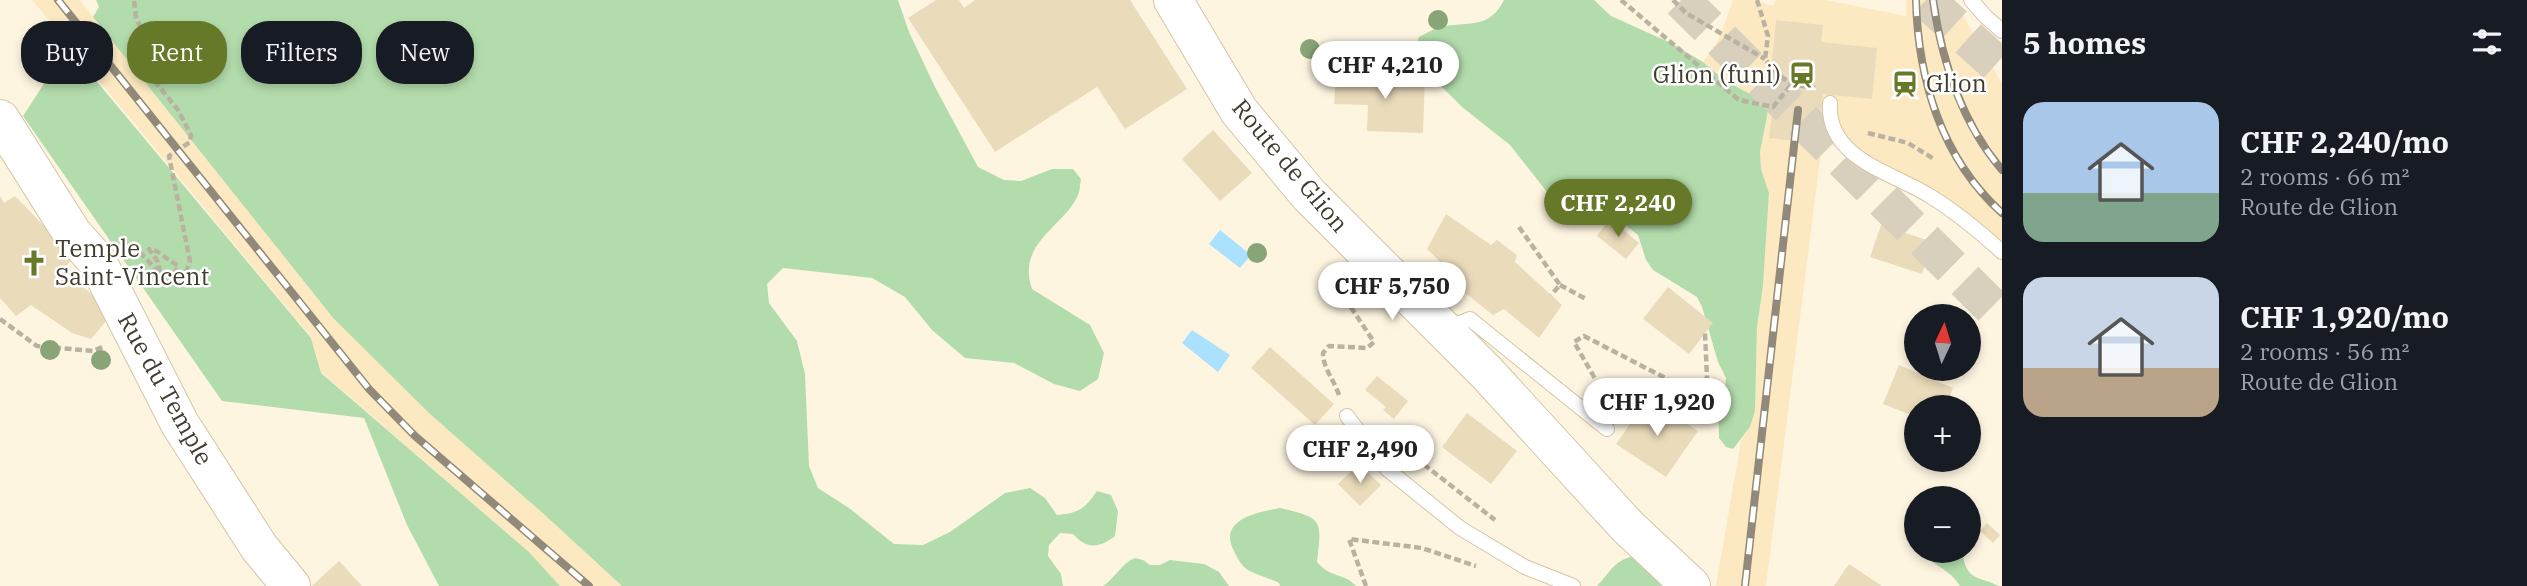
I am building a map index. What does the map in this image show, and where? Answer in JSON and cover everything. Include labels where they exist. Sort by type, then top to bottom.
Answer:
[{"type":"street","name":"Route de Glion","points":[[1173,0],[1239,111],[1309,195],[1486,372],[1627,526],[1691,586]]},
{"type":"street","name":"Rue du Temple","points":[[0,118],[72,233],[97,261],[180,424],[259,547],[291,586]]},
{"type":"lane","points":[[1971,0],[1986,18],[2002,31]]},
{"type":"lane","points":[[1830,103],[1834,128],[1855,153],[1867,163],[1926,193],[1956,212],[2002,252]]},
{"type":"lane","points":[[1442,330],[1470,319],[1607,429]]},
{"type":"lane","points":[[1347,416],[1387,469],[1460,528],[1525,566],[1573,586]]},
{"type":"path","points":[[129,262],[138,250],[160,274],[158,262],[149,249],[156,250],[166,261],[178,265],[174,276],[180,276],[187,270],[190,261],[169,156],[190,142],[191,135],[178,110],[150,75],[144,36],[136,18],[134,0]]},
{"type":"path","points":[[1621,0],[1739,100],[1773,107],[1791,85]]},
{"type":"path","points":[[1673,0],[1686,13],[1765,59],[1779,76],[1791,85],[1800,89],[1823,89]]},
{"type":"path","points":[[1757,0],[1768,36],[1765,59]]},
{"type":"path","points":[[1863,131],[1909,143],[1934,159]]},
{"type":"path","points":[[1519,227],[1560,285],[1586,299]]},
{"type":"path","points":[[1334,382],[1323,364],[1323,353],[1329,346],[1367,348],[1374,342],[1342,294],[1344,283],[1352,278]]},
{"type":"path","points":[[1552,295],[1560,285]]},
{"type":"path","points":[[0,319],[37,346],[93,351],[115,341],[130,329]]},
{"type":"path","points":[[1601,403],[1605,397],[1574,342],[1584,336],[1708,400],[1705,333]]},
{"type":"path","points":[[1398,444],[1505,528]]},
{"type":"path","points":[[1366,586],[1349,539],[1422,548],[1486,569]]},
{"type":"shaded area","points":[[32,0],[80,0],[97,21],[49,21]]},
{"type":"shaded area","points":[[1733,0],[1754,0],[1773,6],[1776,0],[1826,0],[1906,16],[1906,0],[1954,0],[2002,83],[2002,246],[1841,147],[1822,144],[1766,586],[1716,586],[1741,440],[1750,427],[1755,411],[1757,327],[1763,286],[1769,193],[1761,169],[1760,152],[1768,111],[1765,102],[1724,80],[1703,62],[1719,39]]},
{"type":"shaded area","points":[[113,41],[127,59],[127,84],[147,84],[334,319],[430,414],[622,586],[560,586],[529,552],[321,372],[311,337],[102,84],[113,84]]},
{"type":"green space","points":[[96,0],[898,0],[909,32],[935,87],[978,167],[1004,180],[1021,181],[1052,169],[1073,169],[1081,179],[1079,193],[1071,206],[1036,247],[1030,259],[1029,273],[1032,289],[1090,325],[1104,353],[1098,379],[1080,391],[1054,384],[1014,363],[965,358],[932,330],[905,297],[872,278],[783,268],[767,284],[769,303],[797,341],[805,374],[809,466],[818,488],[849,508],[894,544],[923,545],[950,532],[1005,493],[1030,488],[1045,498],[1057,515],[1080,509],[1097,491],[1111,495],[1118,511],[1115,536],[1094,546],[1084,543],[1073,534],[1060,533],[1049,545],[1048,556],[1061,574],[1063,586],[622,586],[430,414],[334,319],[146,84],[227,84],[227,21],[127,21],[127,60],[113,42],[113,21],[96,21],[93,17],[99,7]]},
{"type":"green space","points":[[1504,0],[1594,0],[1611,16],[1671,43],[1703,62],[1724,80],[1765,102],[1768,111],[1760,152],[1761,169],[1769,193],[1763,286],[1757,327],[1755,411],[1750,427],[1733,449],[1726,447],[1719,438],[1718,402],[1725,388],[1726,378],[1718,362],[1697,297],[1653,270],[1646,260],[1638,235],[1623,223],[1564,203],[1547,192],[1510,145],[1415,66],[1414,52],[1419,37],[1442,27],[1486,19],[1499,9]]},
{"type":"green space","points":[[44,84],[99,84],[311,338],[321,373],[529,552],[560,586],[439,586],[407,525],[364,418],[222,401],[23,116]]},
{"type":"green space","points":[[1280,508],[1312,518],[1319,529],[1317,562],[1327,571],[1356,586],[1280,586],[1279,583],[1248,570],[1238,560],[1230,537],[1232,529],[1253,514]]},
{"type":"green space","points":[[1641,555],[1665,586],[1597,586],[1620,562]]},
{"type":"green space","points":[[1135,558],[1150,565],[1160,565],[1170,560],[1204,564],[1219,572],[1229,586],[1103,586],[1126,563]]},
{"type":"green space","points":[[1934,563],[1965,563],[1974,576],[1999,586],[1960,586],[1951,575]]},
{"type":"water","points":[[1220,230],[1251,255],[1240,268],[1209,244]]},
{"type":"water","points":[[1192,330],[1230,355],[1218,372],[1182,343]]},
{"type":"building","points":[[936,0],[959,0],[964,8],[975,0],[1130,0],[1187,89],[1125,129],[1097,87],[995,152],[908,18]]},
{"type":"building","points":[[1776,20],[1823,25],[1821,42],[1877,48],[1872,99],[1823,94],[1818,143],[1769,138],[1775,90],[1769,89]]},
{"type":"building","points":[[1336,74],[1425,77],[1423,133],[1367,131],[1368,105],[1334,104]]},
{"type":"building","points":[[1213,130],[1252,173],[1220,201],[1182,159]]},
{"type":"building","name":"Temple Saint-Vincent","points":[[0,196],[4,203],[15,196],[74,257],[63,270],[101,302],[107,320],[91,339],[72,333],[31,305],[16,316],[0,298]]},
{"type":"building","points":[[1446,214],[1491,245],[1497,240],[1517,255],[1515,262],[1562,305],[1539,338],[1504,309],[1493,315],[1455,285],[1457,278],[1427,249]]},
{"type":"building","points":[[1610,219],[1639,243],[1626,259],[1597,236]]},
{"type":"building","points":[[1881,225],[1933,242],[1922,274],[1870,257]]},
{"type":"building","points":[[1668,287],[1713,323],[1689,354],[1643,319]]},
{"type":"building","points":[[1270,347],[1334,404],[1315,425],[1251,368]]},
{"type":"building","points":[[1899,365],[1904,367],[1904,382],[1939,382],[1953,388],[1950,395],[1904,395],[1904,412],[1883,404]]},
{"type":"building","points":[[1377,376],[1408,401],[1394,419],[1383,410],[1386,407],[1365,390]]},
{"type":"building","points":[[1648,398],[1698,431],[1666,477],[1616,444]]},
{"type":"building","points":[[1467,413],[1517,451],[1491,484],[1442,447]]},
{"type":"building","points":[[1359,464],[1381,485],[1360,506],[1338,484]]},
{"type":"building","points":[[1987,523],[2000,535],[1993,543],[1981,530]]},
{"type":"building","points":[[339,561],[362,586],[312,586]]},
{"type":"building","points":[[1849,564],[1882,586],[1834,586]]},
{"type":"tunnel","points":[[1681,0],[2002,317]]},
{"type":"tunnel","points":[[1926,0],[2002,69]]},
{"type":"railway","points":[[58,0],[369,389],[415,436],[589,586]]},
{"type":"railway","points":[[1916,0],[1922,59],[1937,116],[1963,168],[2002,213]]},
{"type":"railway","points":[[1933,0],[1942,46],[1956,90],[1975,132],[2002,170]]},
{"type":"railway","points":[[1745,586],[1798,110]]},
{"type":"place","name":"Glion (funi)","points":[[1802,75]]},
{"type":"place","name":"Glion","points":[[1905,84]]},
{"type":"place","name":"Temple Saint-Vincent","points":[[34,263]]}]
